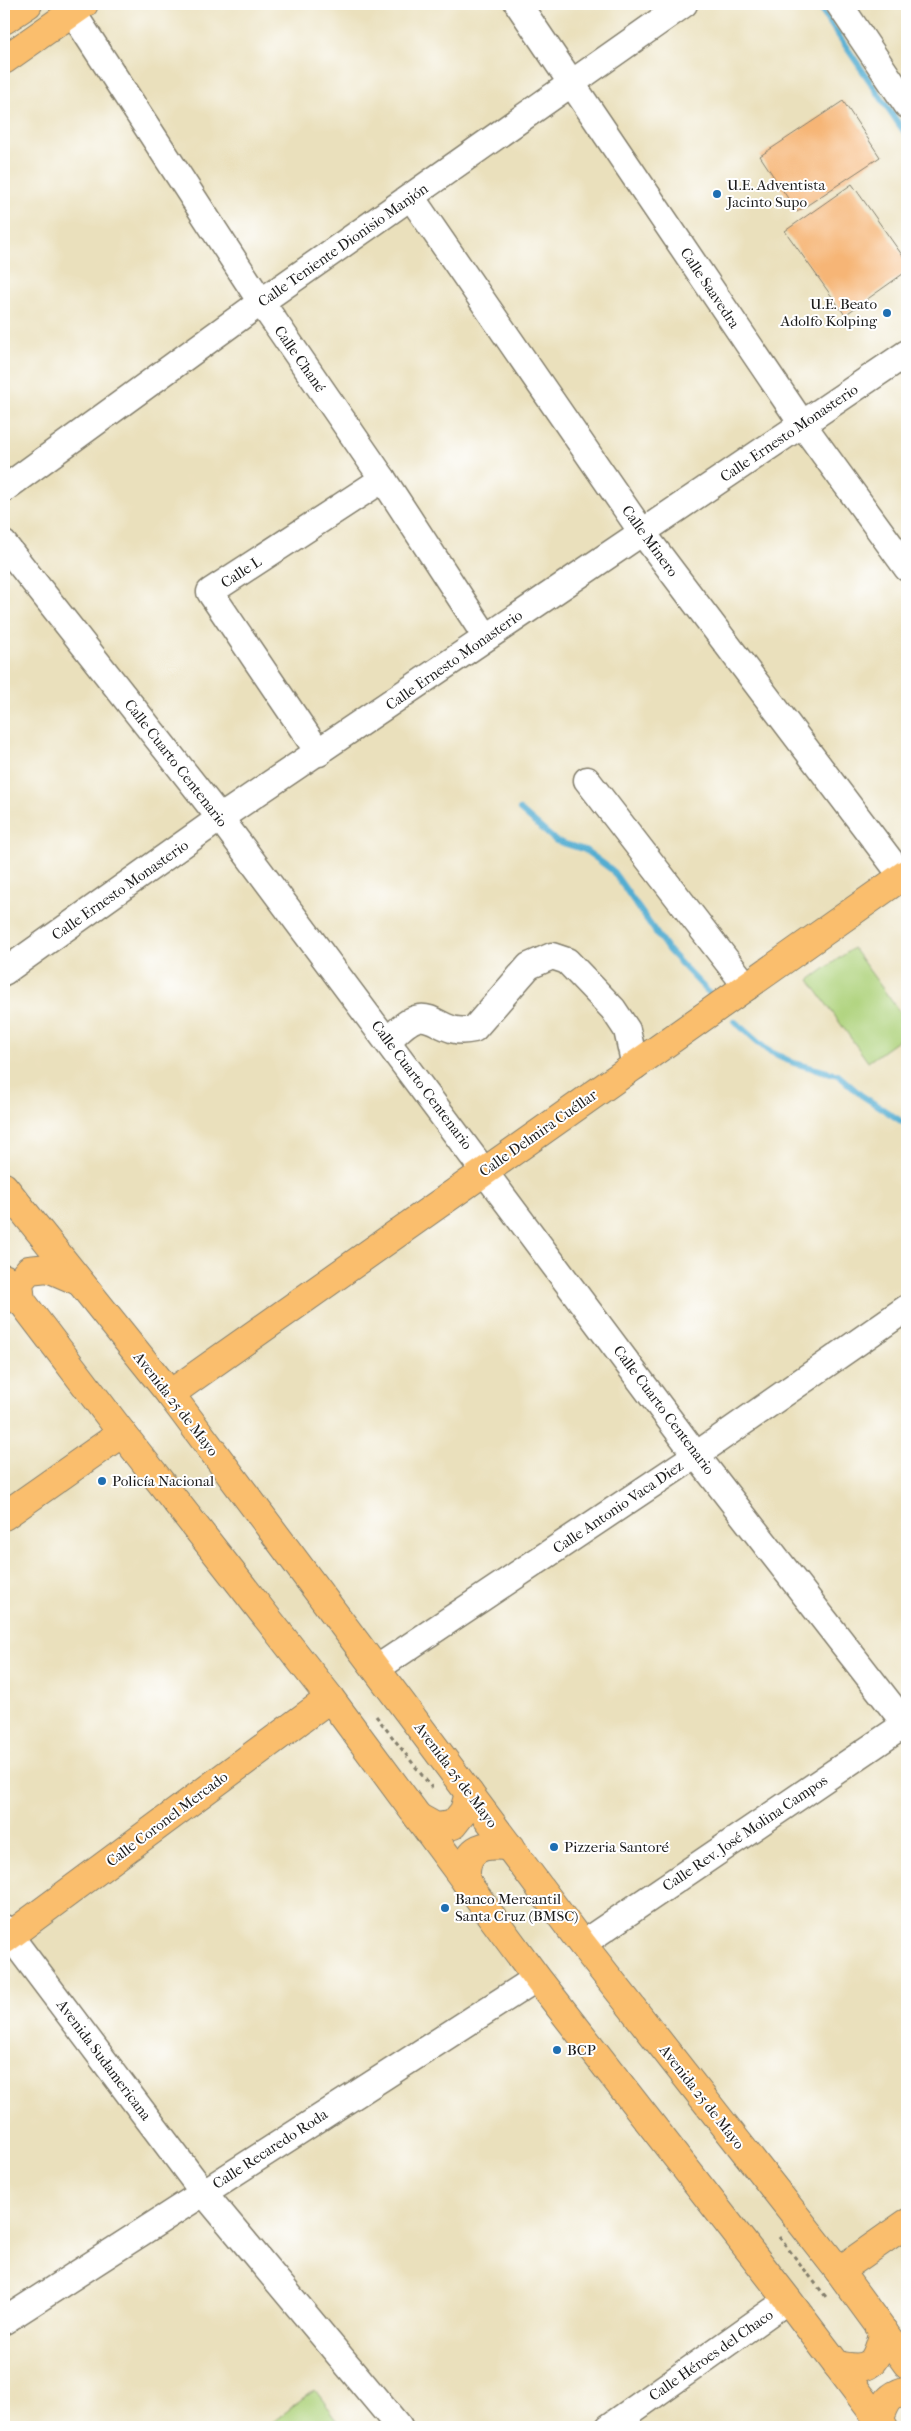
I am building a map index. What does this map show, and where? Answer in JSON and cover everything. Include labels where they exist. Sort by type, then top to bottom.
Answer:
[{"type":"main road","points":[[4,20],[28,4]]},
{"type":"main road","points":[[4,60],[74,6]]},
{"type":"main road","name":"Calle Delmira Cuéllar","points":[[170,1394],[905,875]]},
{"type":"main road","points":[[4,1220],[9,1209],[6,1190]]},
{"type":"main road","name":"Avenida 25 de Mayo","points":[[6,1190],[170,1394],[582,1944],[839,2271],[907,2364]]},
{"type":"main road","points":[[21,1302],[19,1282],[29,1270],[48,1268],[78,1281]]},
{"type":"main road","points":[[4,1278],[122,1433],[330,1698],[537,1978],[788,2300],[882,2424]]},
{"type":"main road","points":[[4,1516],[122,1433]]},
{"type":"main road","name":"Calle Coronel Mercado","points":[[6,1935],[330,1698]]},
{"type":"main road","points":[[418,1817],[436,1828],[453,1824],[464,1811],[469,1794]]},
{"type":"main road","points":[[466,1882],[465,1866],[469,1855],[482,1847],[496,1845],[510,1847]]},
{"type":"main road","points":[[839,2271],[907,2222]]},
{"type":"main road","points":[[837,2365],[857,2369],[870,2364],[878,2352],[884,2332]]},
{"type":"main road","points":[[882,2424],[886,2402],[894,2394],[907,2390]]},
{"type":"street","name":"Calle Saavedra","points":[[518,4],[803,425],[907,568]]},
{"type":"street","name":"Calle Teniente Dionisio Manjón","points":[[4,489],[261,302],[684,4]]},
{"type":"street","points":[[839,4],[907,105]]},
{"type":"street","name":"Calle Chané","points":[[74,6],[261,302],[384,479],[486,637]]},
{"type":"street","name":"Calle Minero","points":[[411,197],[642,532],[905,875]]},
{"type":"street","name":"Calle Ernesto Monasterio","points":[[4,972],[220,818],[907,353]]},
{"type":"street","name":"Calle L","points":[[319,752],[210,592],[384,479]]},
{"type":"street","name":"Calle Cuarto Centenario","points":[[4,544],[220,818],[486,1170],[696,1455],[907,1724]]},
{"type":"street","points":[[587,780],[747,987]]},
{"type":"street","points":[[388,1040],[406,1024],[419,1018],[429,1018],[442,1027],[461,1032],[474,1029],[529,966],[552,956],[567,961],[613,1009],[627,1030],[635,1066]]},
{"type":"street","name":"Calle Antonio Vaca Diez","points":[[376,1669],[696,1455],[907,1308]]},
{"type":"street","name":"Calle Rev. José Molina Campos","points":[[582,1944],[907,1724]]},
{"type":"street","name":"Avenida Sudamericana","points":[[6,1935],[203,2192],[399,2427]]},
{"type":"street","name":"Calle Recaredo Roda","points":[[4,2321],[537,1978]]},
{"type":"street","name":"Calle Héroes del Chaco","points":[[609,2427],[788,2300]]},
{"type":"green space","points":[[853,948],[907,1022],[907,1034],[868,1062],[809,980]]},
{"type":"green space","points":[[315,2390],[343,2427],[266,2427]]},
{"type":"building","points":[[843,101],[880,157],[797,212],[760,156]]},
{"type":"building","points":[[852,184],[907,262],[907,271],[845,315],[785,231]]},
{"type":"waterway","points":[[817,4],[907,136]]},
{"type":"waterway","points":[[520,810],[556,841],[585,850],[612,870],[669,951],[713,997]]},
{"type":"waterway","points":[[734,1021],[767,1050],[794,1063],[838,1075],[861,1095],[907,1125]]},
{"type":"place","name":"U.E. Adventista Jacinto Supo","points":[[717,194]]},
{"type":"place","name":"U.E. Beato Adolfo Kolping","points":[[887,313]]},
{"type":"place","name":"Policía Nacional","points":[[102,1481]]},
{"type":"place","name":"Pizzeria Santoré","points":[[554,1847]]},
{"type":"place","name":"Banco Mercantil Santa Cruz (BMSC)","points":[[445,1908]]},
{"type":"place","name":"BCP","points":[[557,2050]]}]
